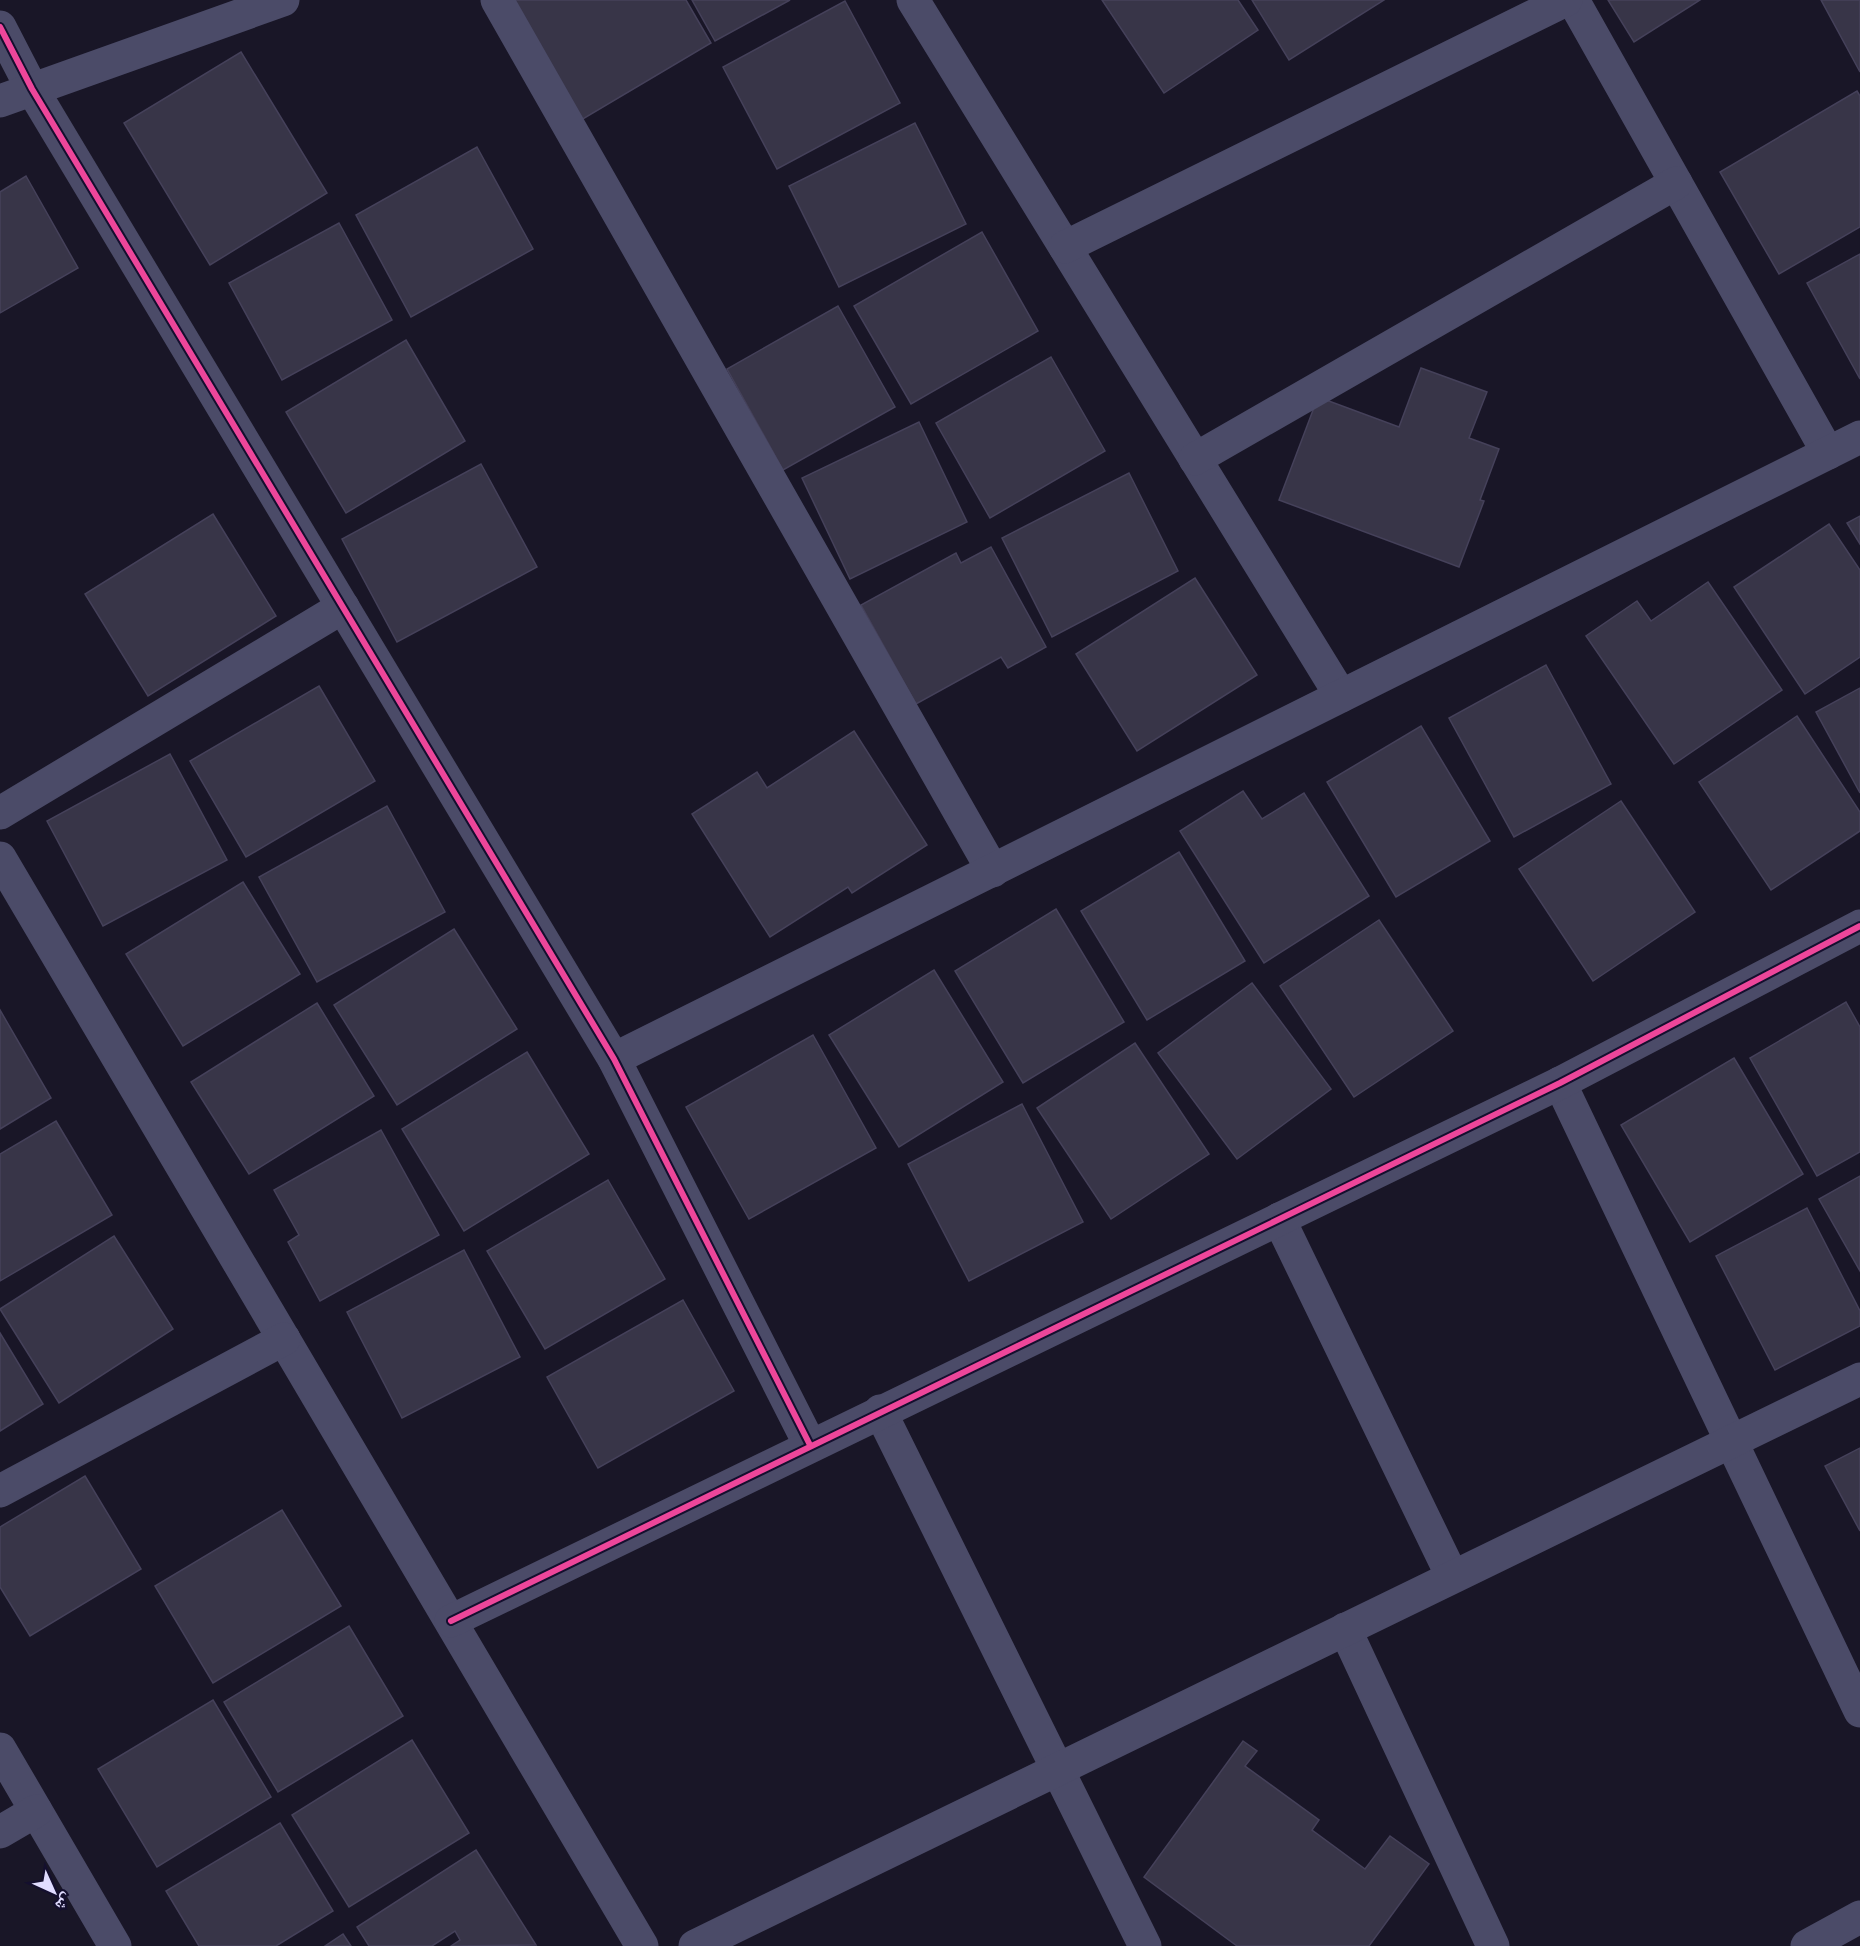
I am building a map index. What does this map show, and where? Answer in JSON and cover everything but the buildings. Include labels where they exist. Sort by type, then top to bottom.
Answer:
[{"type":"street","points":[[0,101],[283,0]]},
{"type":"street","points":[[497,0],[993,871]]},
{"type":"street","points":[[913,0],[1341,696]]},
{"type":"street","points":[[1065,247],[1566,0]]},
{"type":"street","points":[[1573,0],[1828,453]]},
{"type":"street","points":[[0,27],[32,89],[614,1059],[810,1445]]},
{"type":"street","points":[[1196,459],[1676,183]]},
{"type":"street","points":[[614,1059],[1860,437]]},
{"type":"street","points":[[0,813],[343,607]]},
{"type":"street","points":[[0,858],[642,1946]]},
{"type":"street","points":[[451,1621],[1560,1083],[1860,926]]},
{"type":"street","points":[[1560,1083],[1860,1711]]},
{"type":"street","points":[[1279,1219],[1452,1576]]},
{"type":"street","points":[[0,1491],[284,1339]]},
{"type":"street","points":[[695,1946],[1860,1379]]},
{"type":"street","points":[[880,1411],[1145,1946]]},
{"type":"street","points":[[1345,1629],[1493,1946]]},
{"type":"street","points":[[0,1749],[114,1946]]},
{"type":"street","points":[[0,1832],[36,1811]]},
{"type":"street","points":[[1807,1946],[1860,1917]]},
{"type":"cycle path","points":[[0,27],[32,89],[614,1059],[810,1445]]},
{"type":"cycle path","points":[[451,1621],[1560,1083],[1860,926]]}]
